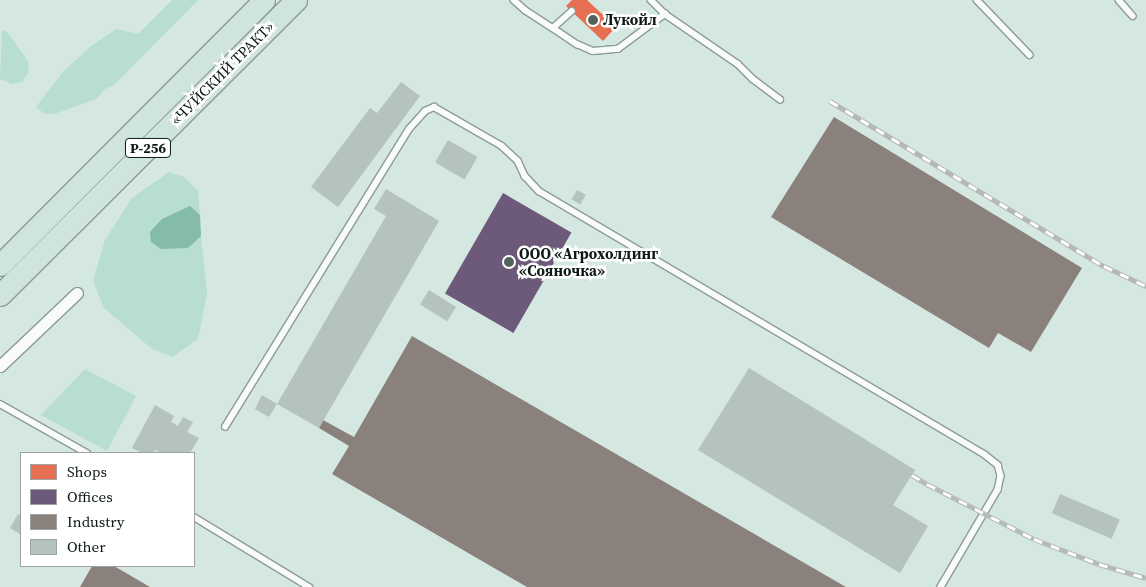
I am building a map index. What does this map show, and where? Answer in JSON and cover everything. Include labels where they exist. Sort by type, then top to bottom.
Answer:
[{"type":"highway","name":"«ЧУЙСКИЙ ТРАКТ»","points":[[0,265],[264,0]]},
{"type":"highway","name":"«ЧУЙСКИЙ ТРАКТ»","points":[[0,295],[296,0]]},
{"type":"street","points":[[0,366],[77,293]]},
{"type":"lane","points":[[514,0],[525,10],[578,44],[594,51],[618,49],[666,14]]},
{"type":"lane","points":[[652,0],[666,14],[738,64],[752,79],[780,99]]},
{"type":"lane","points":[[977,0],[1030,55]]},
{"type":"lane","points":[[1119,0],[1133,16]]},
{"type":"lane","points":[[553,28],[572,11]]},
{"type":"lane","points":[[225,427],[409,129],[424,111],[434,108],[502,146],[518,161],[525,176],[539,191],[984,454],[998,465],[1002,476],[998,490],[941,587]]},
{"type":"lane","points":[[0,404],[85,452]]},
{"type":"lane","points":[[195,518],[309,587]]},
{"type":"shaded area","points":[[172,0],[198,0],[115,84],[105,89],[96,99],[54,114],[45,114],[36,107],[62,73],[90,47],[116,29],[138,34]]},
{"type":"shaded area","points":[[2,30],[8,33],[28,61],[29,72],[22,82],[12,84],[0,79]]},
{"type":"shaded area","points":[[169,172],[184,177],[198,191],[200,215],[190,206],[188,248],[201,236],[207,293],[198,339],[172,357],[151,348],[104,308],[93,281],[105,240],[132,198]]},
{"type":"shaded area","points":[[190,206],[200,215],[201,236],[188,248],[161,249],[151,242],[150,232],[162,219]]},
{"type":"shaded area","points":[[85,369],[136,396],[107,451],[41,415]]},
{"type":"building: Shops","points":[[572,0],[587,0],[616,27],[603,41],[566,6]]},
{"type":"building: Offices","points":[[503,193],[571,232],[513,333],[445,293]]},
{"type":"building: Industry","points":[[834,117],[1082,268],[1031,352],[998,333],[989,348],[771,217]]},
{"type":"building: Industry","points":[[412,336],[846,587],[527,587],[332,474],[349,446],[319,428],[323,420],[354,437]]},
{"type":"building: Industry","points":[[91,567],[116,567],[150,587],[80,587]]},
{"type":"building: Other","points":[[401,82],[420,96],[338,207],[311,187],[370,108],[377,113]]},
{"type":"building: Other","points":[[448,140],[477,157],[464,180],[435,163]]},
{"type":"building: Other","points":[[386,189],[439,221],[319,428],[277,404],[386,216],[374,209]]},
{"type":"building: Other","points":[[577,190],[586,195],[580,204],[572,200]]},
{"type":"building: Other","points":[[429,290],[456,307],[447,321],[420,304]]},
{"type":"building: Other","points":[[749,368],[915,470],[893,505],[928,526],[900,573],[698,450]]},
{"type":"building: Other","points":[[262,395],[277,404],[269,417],[255,409]]},
{"type":"building: Other","points":[[155,405],[174,416],[171,422],[178,426],[183,417],[193,422],[187,432],[199,438],[191,452],[159,452],[155,450],[154,452],[140,452],[132,448]]},
{"type":"building: Other","points":[[1060,494],[1120,519],[1112,539],[1052,513]]},
{"type":"building: Other","points":[[18,514],[20,515],[20,534],[10,528]]},
{"type":"railway","points":[[830,101],[1104,266],[1146,286]]},
{"type":"railway","points":[[912,475],[1034,539],[1099,564],[1146,578]]},
{"type":"place","name":"Лукойл","points":[[593,20]]},
{"type":"place","name":"ООО «Агрохолдинг «Сояночка»","points":[[509,262]]}]
